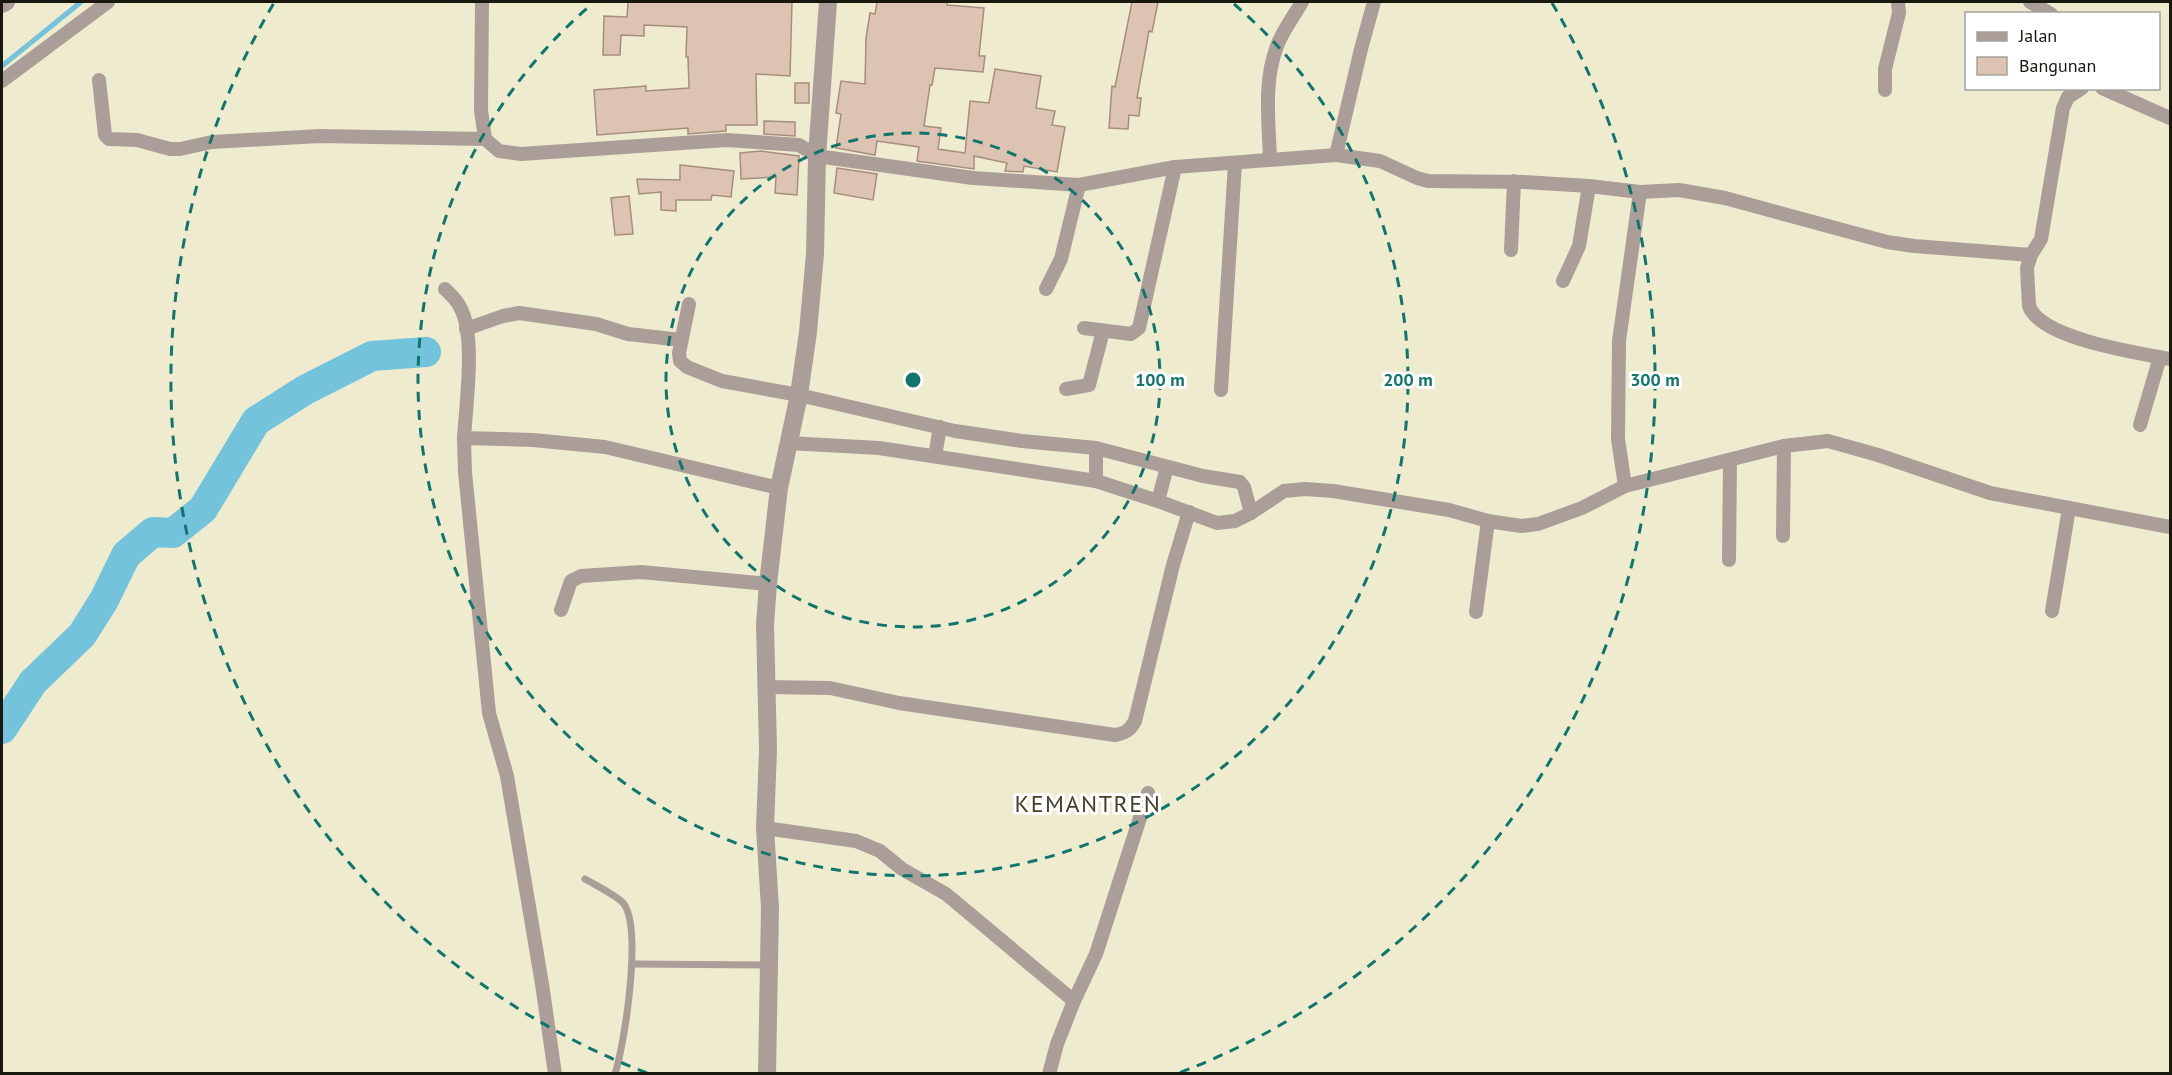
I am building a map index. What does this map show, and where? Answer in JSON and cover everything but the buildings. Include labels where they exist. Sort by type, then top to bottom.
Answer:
[{"type":"street","points":[[2,81],[108,2]]},
{"type":"street","points":[[482,2],[481,110],[485,139]]},
{"type":"street","points":[[767,1074],[771,908],[765,828],[768,750],[765,624],[779,488],[799,395],[815,254],[817,156],[828,2]]},
{"type":"street","points":[[1270,160],[1267,89],[1270,68],[1282,34],[1302,2]]},
{"type":"street","points":[[1336,155],[1374,2]]},
{"type":"street","points":[[1885,90],[1885,69],[1899,13],[1899,2]]},
{"type":"street","points":[[2030,2],[2048,12]]},
{"type":"street","points":[[99,80],[105,135],[110,139],[138,140],[170,149],[212,142],[320,136],[485,139],[499,151],[521,154],[727,140],[799,145],[817,156],[973,178],[1079,185],[1102,183],[1175,167],[1336,155],[1380,161],[1428,181],[1514,182],[1588,186],[1640,192],[1678,190],[1725,198],[1901,244],[2031,255]]},
{"type":"street","points":[[2079,90],[2068,97],[2063,108],[2041,239],[2031,255],[2027,268],[2029,306],[2031,312],[2040,321],[2098,344],[2120,351],[2165,358],[2140,425]]},
{"type":"street","points":[[2107,90],[2170,118]]},
{"type":"street","points":[[1221,390],[1235,163]]},
{"type":"street","points":[[1084,328],[1131,334],[1139,328],[1175,167]]},
{"type":"street","points":[[1510,250],[1514,182]]},
{"type":"street","points":[[1046,289],[1061,259],[1079,185]]},
{"type":"street","points":[[1563,281],[1579,246],[1588,186]]},
{"type":"street","points":[[1625,482],[1621,462],[1618,412],[1619,341],[1640,192]]},
{"type":"street","points":[[445,289],[461,307],[466,329],[468,351],[464,438],[465,472],[489,713],[507,776],[555,1074]]},
{"type":"street","points":[[689,304],[679,352],[681,361],[687,367],[722,381],[799,395],[940,431],[1097,452],[1166,470],[1240,482],[1245,487],[1249,508]]},
{"type":"street","points":[[466,329],[503,316],[519,314],[596,324],[628,334],[681,340]]},
{"type":"street","points":[[1066,389],[1089,385],[1103,331]]},
{"type":"street","points":[[935,453],[940,431]]},
{"type":"street","points":[[791,432],[879,448],[935,453],[1096,478],[1159,496],[1189,512],[1217,523],[1226,524],[1249,508],[1278,494],[1305,489],[1333,491],[1449,510],[1488,521],[1521,526],[1538,524],[1582,508],[1625,482],[1784,446],[1828,441],[1878,455],[1990,493],[2170,527]]},
{"type":"street","points":[[464,438],[533,440],[605,447],[779,488]]},
{"type":"street","points":[[1783,536],[1784,446]]},
{"type":"street","points":[[1096,478],[1097,452]]},
{"type":"street","points":[[1729,560],[1730,460]]},
{"type":"street","points":[[1159,496],[1166,470]]},
{"type":"street","points":[[2052,612],[2069,508]]},
{"type":"street","points":[[765,687],[830,688],[948,711],[1115,735],[1125,733],[1135,721],[1173,565],[1189,512]]},
{"type":"street","points":[[1476,612],[1488,521]]},
{"type":"street","points":[[561,610],[572,581],[581,576],[641,572],[768,584]]},
{"type":"street","points":[[1049,1074],[1057,1044],[1096,954],[1148,793]]},
{"type":"street","points":[[765,828],[856,841],[880,851],[902,868],[946,894],[1074,1001]]},
{"type":"lane","points":[[585,879],[623,903],[630,918],[633,964],[621,1057],[615,1074]]},
{"type":"lane","points":[[633,964],[770,965]]},
{"type":"waterway","points":[[2,66],[81,2]]},
{"type":"waterway","points":[[2,729],[33,682],[82,635],[104,600],[126,555],[153,532],[173,533],[203,509],[256,421],[305,390],[372,356],[426,352]]},
{"type":"district","name":"KEMANTREN","points":[[1088,804]]}]
